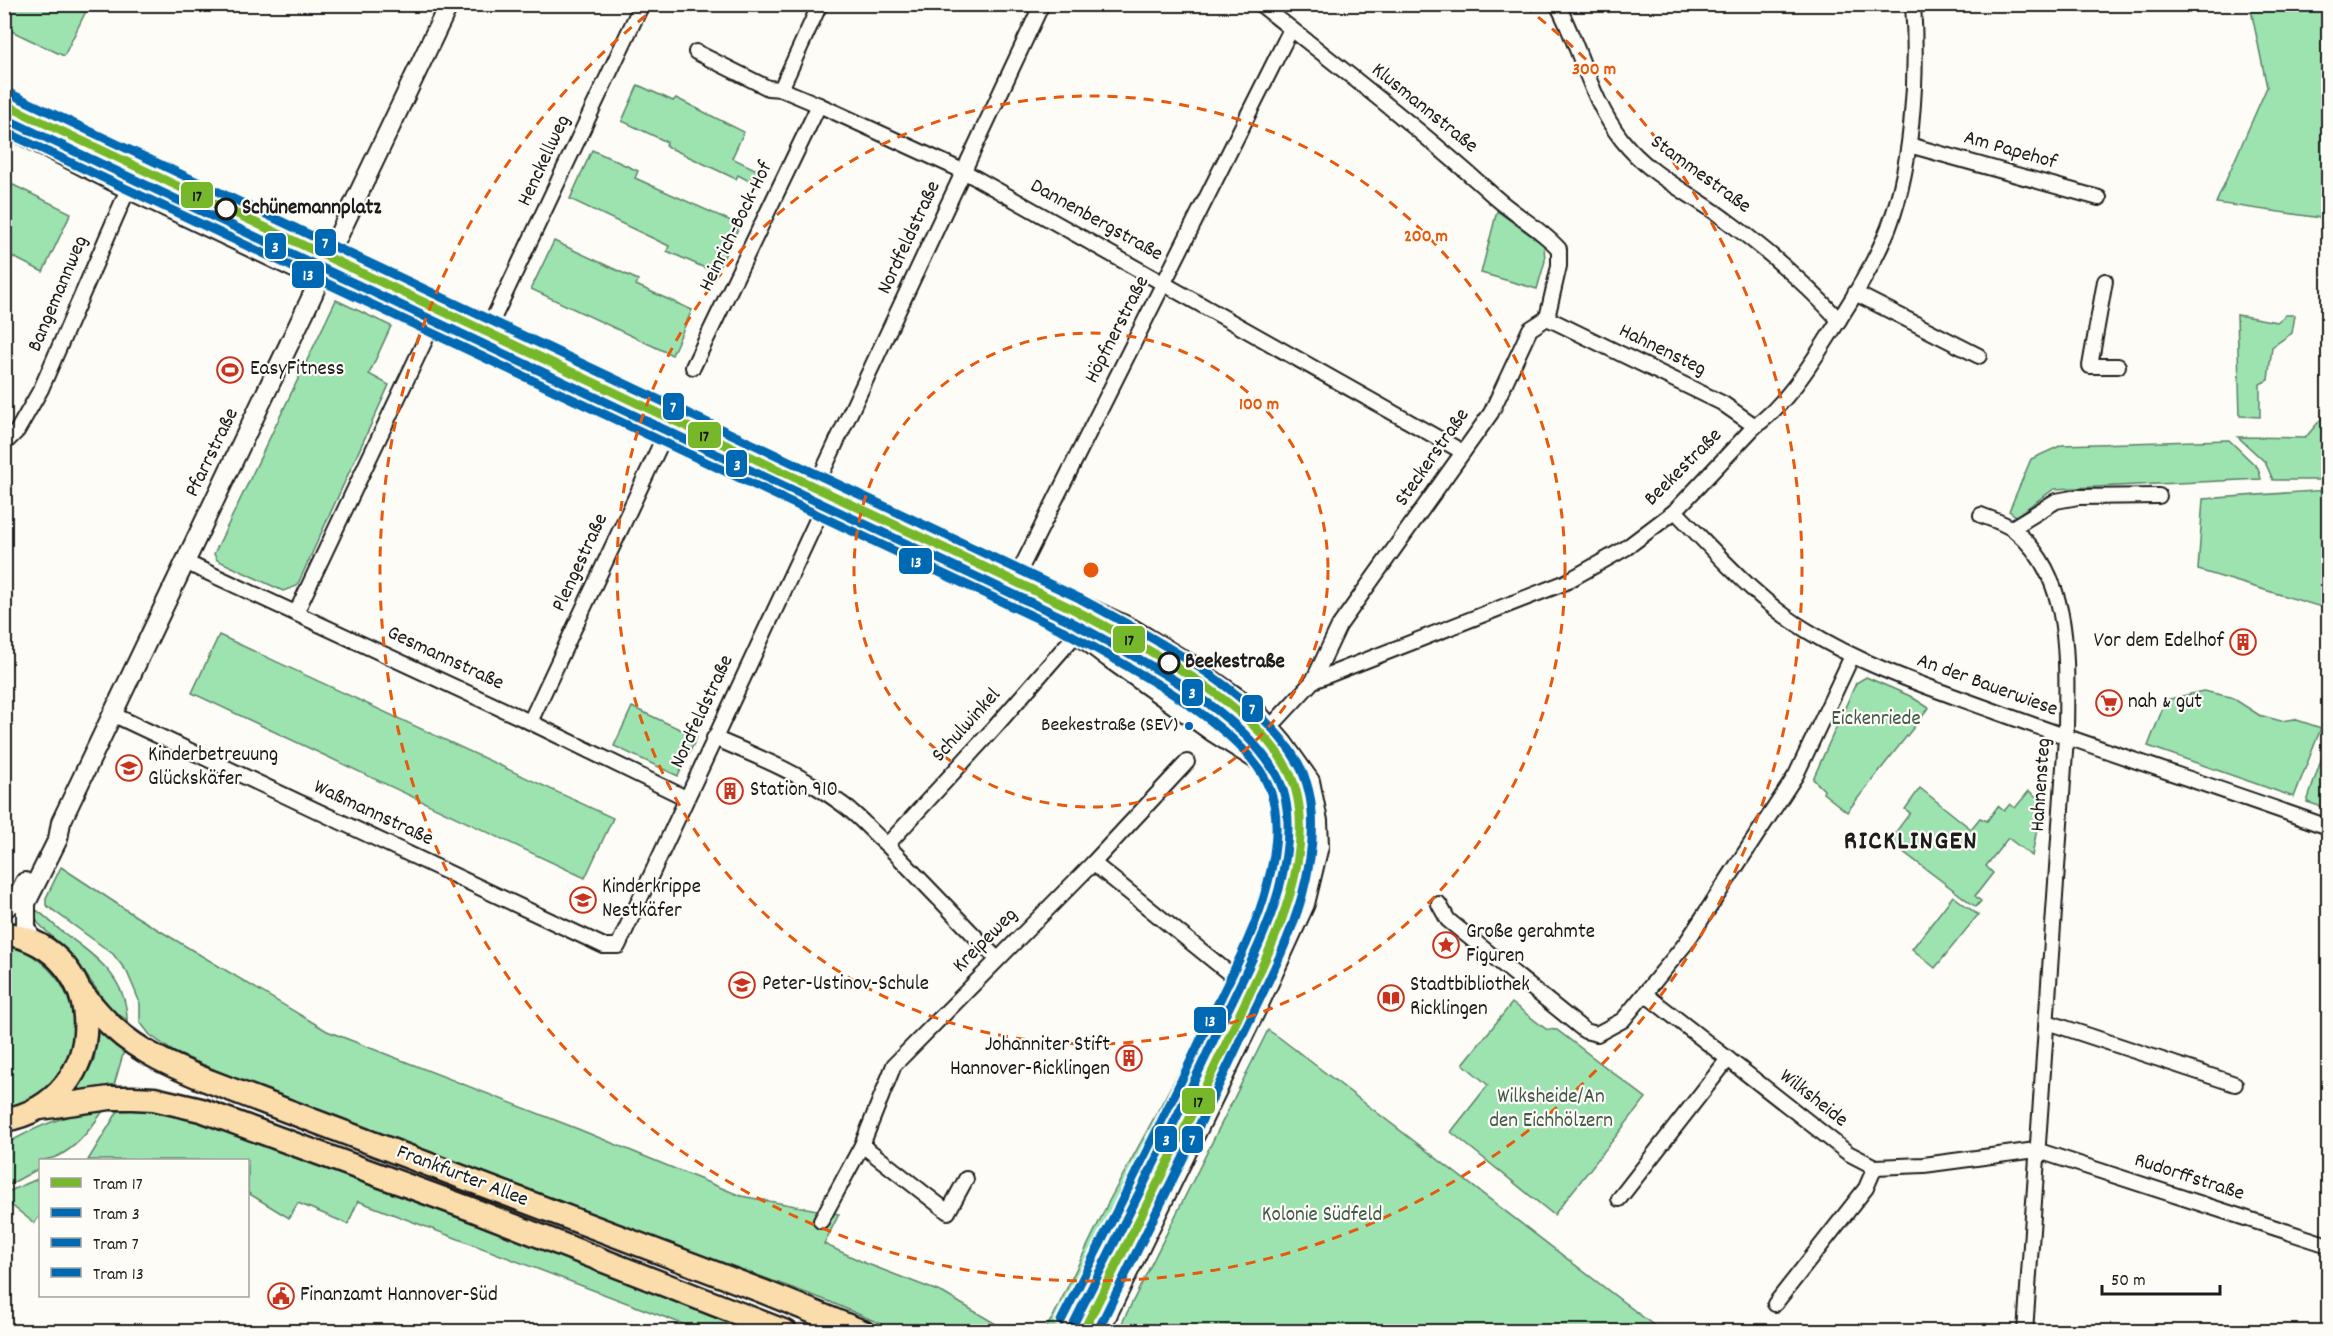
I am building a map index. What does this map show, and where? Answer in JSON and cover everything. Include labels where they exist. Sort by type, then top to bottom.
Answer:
[{"type":"main road","points":[[4,933],[31,940],[47,949],[60,961],[80,991],[85,1009],[84,1047],[78,1065],[68,1082],[55,1096],[22,1114],[4,1129]]},
{"type":"main road","name":"Frankfurter Allee","points":[[80,991],[115,1029],[168,1064],[762,1291],[863,1332]]},
{"type":"main road","name":"Frankfurter Allee","points":[[22,1114],[110,1098],[154,1099],[201,1110],[471,1209],[786,1332]]},
{"type":"street","name":"Pfarrstraße","points":[[31,940],[26,926],[26,903],[58,838],[61,822],[449,4]]},
{"type":"street","name":"Henckellweg","points":[[485,336],[642,4]]},
{"type":"street","points":[[781,89],[820,4]]},
{"type":"street","name":"Nordfeldstraße","points":[[618,946],[714,738],[964,172],[1042,4]]},
{"type":"street","name":"Klusmannstraße","points":[[1260,4],[1463,167],[1497,199],[1546,234],[1559,249],[1559,266],[1547,318]]},
{"type":"street","name":"Stammestraße","points":[[1557,4],[1603,114],[1636,156],[1663,179],[1726,219],[1795,275],[1839,320]]},
{"type":"street","name":"Beekestraße","points":[[1230,743],[1248,744],[1263,735],[1312,681],[1564,583],[1626,548],[1675,511],[1755,426],[1765,419],[1808,368],[1839,320],[1884,240],[1893,216],[1909,145],[1915,27],[1913,4]]},
{"type":"street","name":"Höpfnerstraße","points":[[1013,584],[1291,29]]},
{"type":"street","name":"Dannenbergstraße","points":[[696,52],[768,88],[781,89],[819,105],[964,172],[1463,453]]},
{"type":"street","points":[[4,97],[306,242],[326,266]]},
{"type":"street","name":"Heinrich-Bock-Hof","points":[[693,367],[819,105]]},
{"type":"street","points":[[4,126],[128,189],[294,268],[326,266],[438,313],[1013,584],[1084,606],[1131,628],[1190,664],[1255,710],[1310,781],[1318,821],[1319,846],[1305,904],[1262,998],[1099,1332]]},
{"type":"street","name":"Am Papehof","points":[[1909,145],[2099,198]]},
{"type":"street","name":"Bangemannweg","points":[[4,444],[17,431],[41,389],[128,189]]},
{"type":"street","points":[[2105,281],[2090,366],[2118,366]]},
{"type":"street","points":[[1855,293],[1979,356]]},
{"type":"street","points":[[296,613],[438,313]]},
{"type":"street","name":"Hahnensteg","points":[[1547,318],[1722,403],[1755,426]]},
{"type":"street","name":"Steckerstraße","points":[[1312,681],[1339,626],[1491,413],[1530,329],[1547,318]]},
{"type":"street","name":"Plengestraße","points":[[530,722],[671,422]]},
{"type":"street","points":[[2012,528],[2056,501],[2078,497],[2159,496]]},
{"type":"street","name":"An der Bauerwiese","points":[[1675,511],[1769,604],[1804,629],[1852,656],[1901,678],[2328,827]]},
{"type":"street","name":"Hahnensteg","points":[[1981,515],[2012,528],[2039,558],[2057,592],[2067,665],[2066,737],[2025,1332]]},
{"type":"street","name":"Gesmannstraße","points":[[185,562],[530,722],[686,798]]},
{"type":"street","points":[[1013,584],[1230,743],[1294,786],[1318,821]]},
{"type":"street","name":"Schulwinkel","points":[[886,845],[995,727],[1077,633]]},
{"type":"street","points":[[1439,904],[1448,920],[1462,933],[1585,1031],[1597,1034],[1610,1028],[1623,1020],[1686,943],[1776,807],[1796,775],[1852,656]]},
{"type":"street","name":"Waßmannstraße","points":[[112,714],[604,946],[618,946]]},
{"type":"street","points":[[1270,727],[1272,745],[1281,776]]},
{"type":"street","points":[[714,738],[778,765],[815,785],[844,805],[997,959]]},
{"type":"street","name":"Kreipeweg","points":[[821,1221],[861,1144],[894,1065],[1094,862],[1187,762]]},
{"type":"street","name":"Pfarrstraße","points":[[4,909],[16,900],[47,835],[61,822]]},
{"type":"street","points":[[1094,862],[1262,998]]},
{"type":"street","name":"Wilksheide","points":[[1645,994],[1848,1153],[1875,1167],[1924,1165],[2036,1150]]},
{"type":"street","points":[[2047,1022],[2235,1084]]},
{"type":"street","points":[[1619,1199],[1728,1059]]},
{"type":"street","points":[[861,1144],[948,1212],[966,1179]]},
{"type":"street","name":"Rudorffstraße","points":[[2036,1150],[2328,1245]]},
{"type":"street","points":[[1775,1304],[1866,1188],[1875,1167]]},
{"type":"green space","points":[[4,5],[89,5],[64,56],[5,28]]},
{"type":"green space","points":[[2250,5],[2328,5],[2328,227],[2321,218],[2216,203],[2267,87]]},
{"type":"green space","points":[[638,85],[673,101],[676,98],[744,132],[732,158],[757,170],[751,182],[738,175],[736,179],[666,146],[667,142],[622,121]]},
{"type":"green space","points":[[592,150],[638,171],[635,178],[740,225],[716,273],[667,251],[669,246],[570,199]]},
{"type":"green space","points":[[5,181],[71,213],[43,272],[5,253]]},
{"type":"green space","points":[[1497,211],[1544,245],[1545,261],[1537,289],[1481,273]]},
{"type":"green space","points":[[554,241],[638,280],[636,285],[692,310],[672,355],[531,289]]},
{"type":"green space","points":[[336,300],[391,326],[369,374],[389,385],[297,586],[283,591],[217,560],[214,554]]},
{"type":"green space","points":[[2237,315],[2277,322],[2286,315],[2295,315],[2292,333],[2272,347],[2268,380],[2260,384],[2260,417],[2240,416]]},
{"type":"green space","points":[[2328,411],[2328,480],[2273,480],[2265,462],[2238,437],[2305,438]]},
{"type":"green space","points":[[2229,440],[2258,468],[2261,479],[2054,489],[2016,516],[2009,511],[2031,459],[2062,445]]},
{"type":"green space","points":[[2328,490],[2328,609],[2198,570],[2203,499]]},
{"type":"green space","points":[[219,635],[613,818],[585,878],[192,693]]},
{"type":"green space","name":"Eickenriede","points":[[1866,677],[1910,696],[1929,708],[1847,812],[1823,793],[1824,790],[1813,779],[1856,683]]},
{"type":"green space","points":[[2203,691],[2231,697],[2259,715],[2281,721],[2294,719],[2321,728],[2294,797],[2148,746],[2166,700]]},
{"type":"green space","points":[[632,707],[697,737],[678,776],[614,746]]},
{"type":"green space","points":[[2328,739],[2328,809],[2307,802]]},
{"type":"green space","points":[[1920,788],[1971,829],[1980,818],[1987,821],[1998,806],[2004,811],[2010,804],[2015,808],[2029,791],[2042,801],[2032,856],[2008,838],[1986,866],[1993,873],[1975,896],[1981,901],[1976,907],[1889,841],[1910,813],[1905,809]]},
{"type":"green space","points":[[61,867],[137,917],[327,1031],[578,1129],[741,1196],[839,1214],[824,1244],[865,1263],[943,1293],[1008,1331],[897,1331],[828,1301],[544,1197],[253,1086],[174,1052],[150,1035],[140,1022],[140,1004],[136,993],[127,972],[113,954],[46,905],[46,898]]},
{"type":"green space","points":[[1953,896],[1978,915],[1935,968],[1912,949]]},
{"type":"green space","points":[[34,909],[106,968],[121,991],[127,1020],[111,1009],[73,957],[38,923]]},
{"type":"green space","points":[[4,946],[29,954],[54,975],[70,1003],[73,1034],[71,1050],[65,1065],[51,1086],[33,1098],[4,1110]]},
{"type":"green space","points":[[1222,992],[1230,999],[1061,1331],[1044,1331],[1109,1201]]},
{"type":"green space","name":"Wilksheide/An den Eichhölzern","points":[[1512,1003],[1546,1029],[1557,1030],[1646,1098],[1554,1215],[1451,1132],[1488,1085],[1463,1064]]},
{"type":"green space","points":[[101,1029],[124,1051],[114,1085],[81,1093],[78,1089],[94,1060],[98,1031]]},
{"type":"green space","name":"Kolonie Südfeld","points":[[1268,1030],[1280,1038],[1661,1331],[1118,1331]]},
{"type":"green space","points":[[105,1108],[86,1134],[70,1149],[51,1159],[39,1159],[39,1169],[5,1187],[5,1145],[53,1121]]},
{"type":"green space","points":[[150,1109],[195,1116],[757,1331],[701,1331],[358,1201],[348,1224],[298,1203],[289,1218],[249,1194],[249,1159],[89,1159],[118,1111]]},
{"type":"green space","points":[[39,1178],[39,1217],[34,1223],[11,1205],[5,1213],[5,1193]]},
{"type":"tram line","name":"7","points":[[9,93],[1079,598],[1138,630],[1200,668],[1256,712],[1279,737],[1298,763],[1305,778],[1312,811],[1309,863],[1297,914],[1266,986],[1097,1332]]},
{"type":"tram line","name":"17","points":[[4,104],[1073,609],[1161,657],[1192,677],[1248,720],[1271,744],[1294,784],[1300,815],[1297,864],[1285,911],[1263,965],[1212,1072],[1083,1332]]},
{"type":"tram line","name":"3","points":[[4,118],[1068,620],[1182,685],[1211,705],[1259,750],[1282,787],[1288,816],[1285,861],[1274,906],[1252,959],[1184,1102],[1072,1327]]},
{"type":"tram line","name":"13","points":[[4,131],[1062,630],[1176,696],[1232,738],[1253,761],[1272,795],[1276,821],[1273,861],[1262,903],[1241,956],[1173,1099],[1061,1321]]},
{"type":"place","name":"Schünemannplatz","points":[[226,209]]},
{"type":"place","name":"EasyFitness","points":[[230,370]]},
{"type":"place","name":"Vor dem Edelhof","points":[[2243,642]]},
{"type":"place","name":"Beekestraße","points":[[1169,663]]},
{"type":"place","name":"nah & gut","points":[[2109,703]]},
{"type":"place","name":"Beekestraße (SEV)","points":[[1189,726]]},
{"type":"place","name":"Kinderbetreuung Glückskäfer","points":[[129,768]]},
{"type":"place","name":"Station 910","points":[[730,791]]},
{"type":"place","name":"Kinderkrippe Nestkäfer","points":[[583,900]]},
{"type":"place","name":"Große gerahmte Figuren","points":[[1446,945]]},
{"type":"place","name":"Peter-Ustinov-Schule","points":[[742,985]]},
{"type":"place","name":"Stadtbibliothek Ricklingen","points":[[1391,998]]},
{"type":"place","name":"Johanniter Stift Hannover-Ricklingen","points":[[1129,1058]]},
{"type":"place","name":"Finanzamt Hannover-Süd","points":[[281,1296]]},
{"type":"district","name":"RICKLINGEN","points":[[1911,842]]}]
